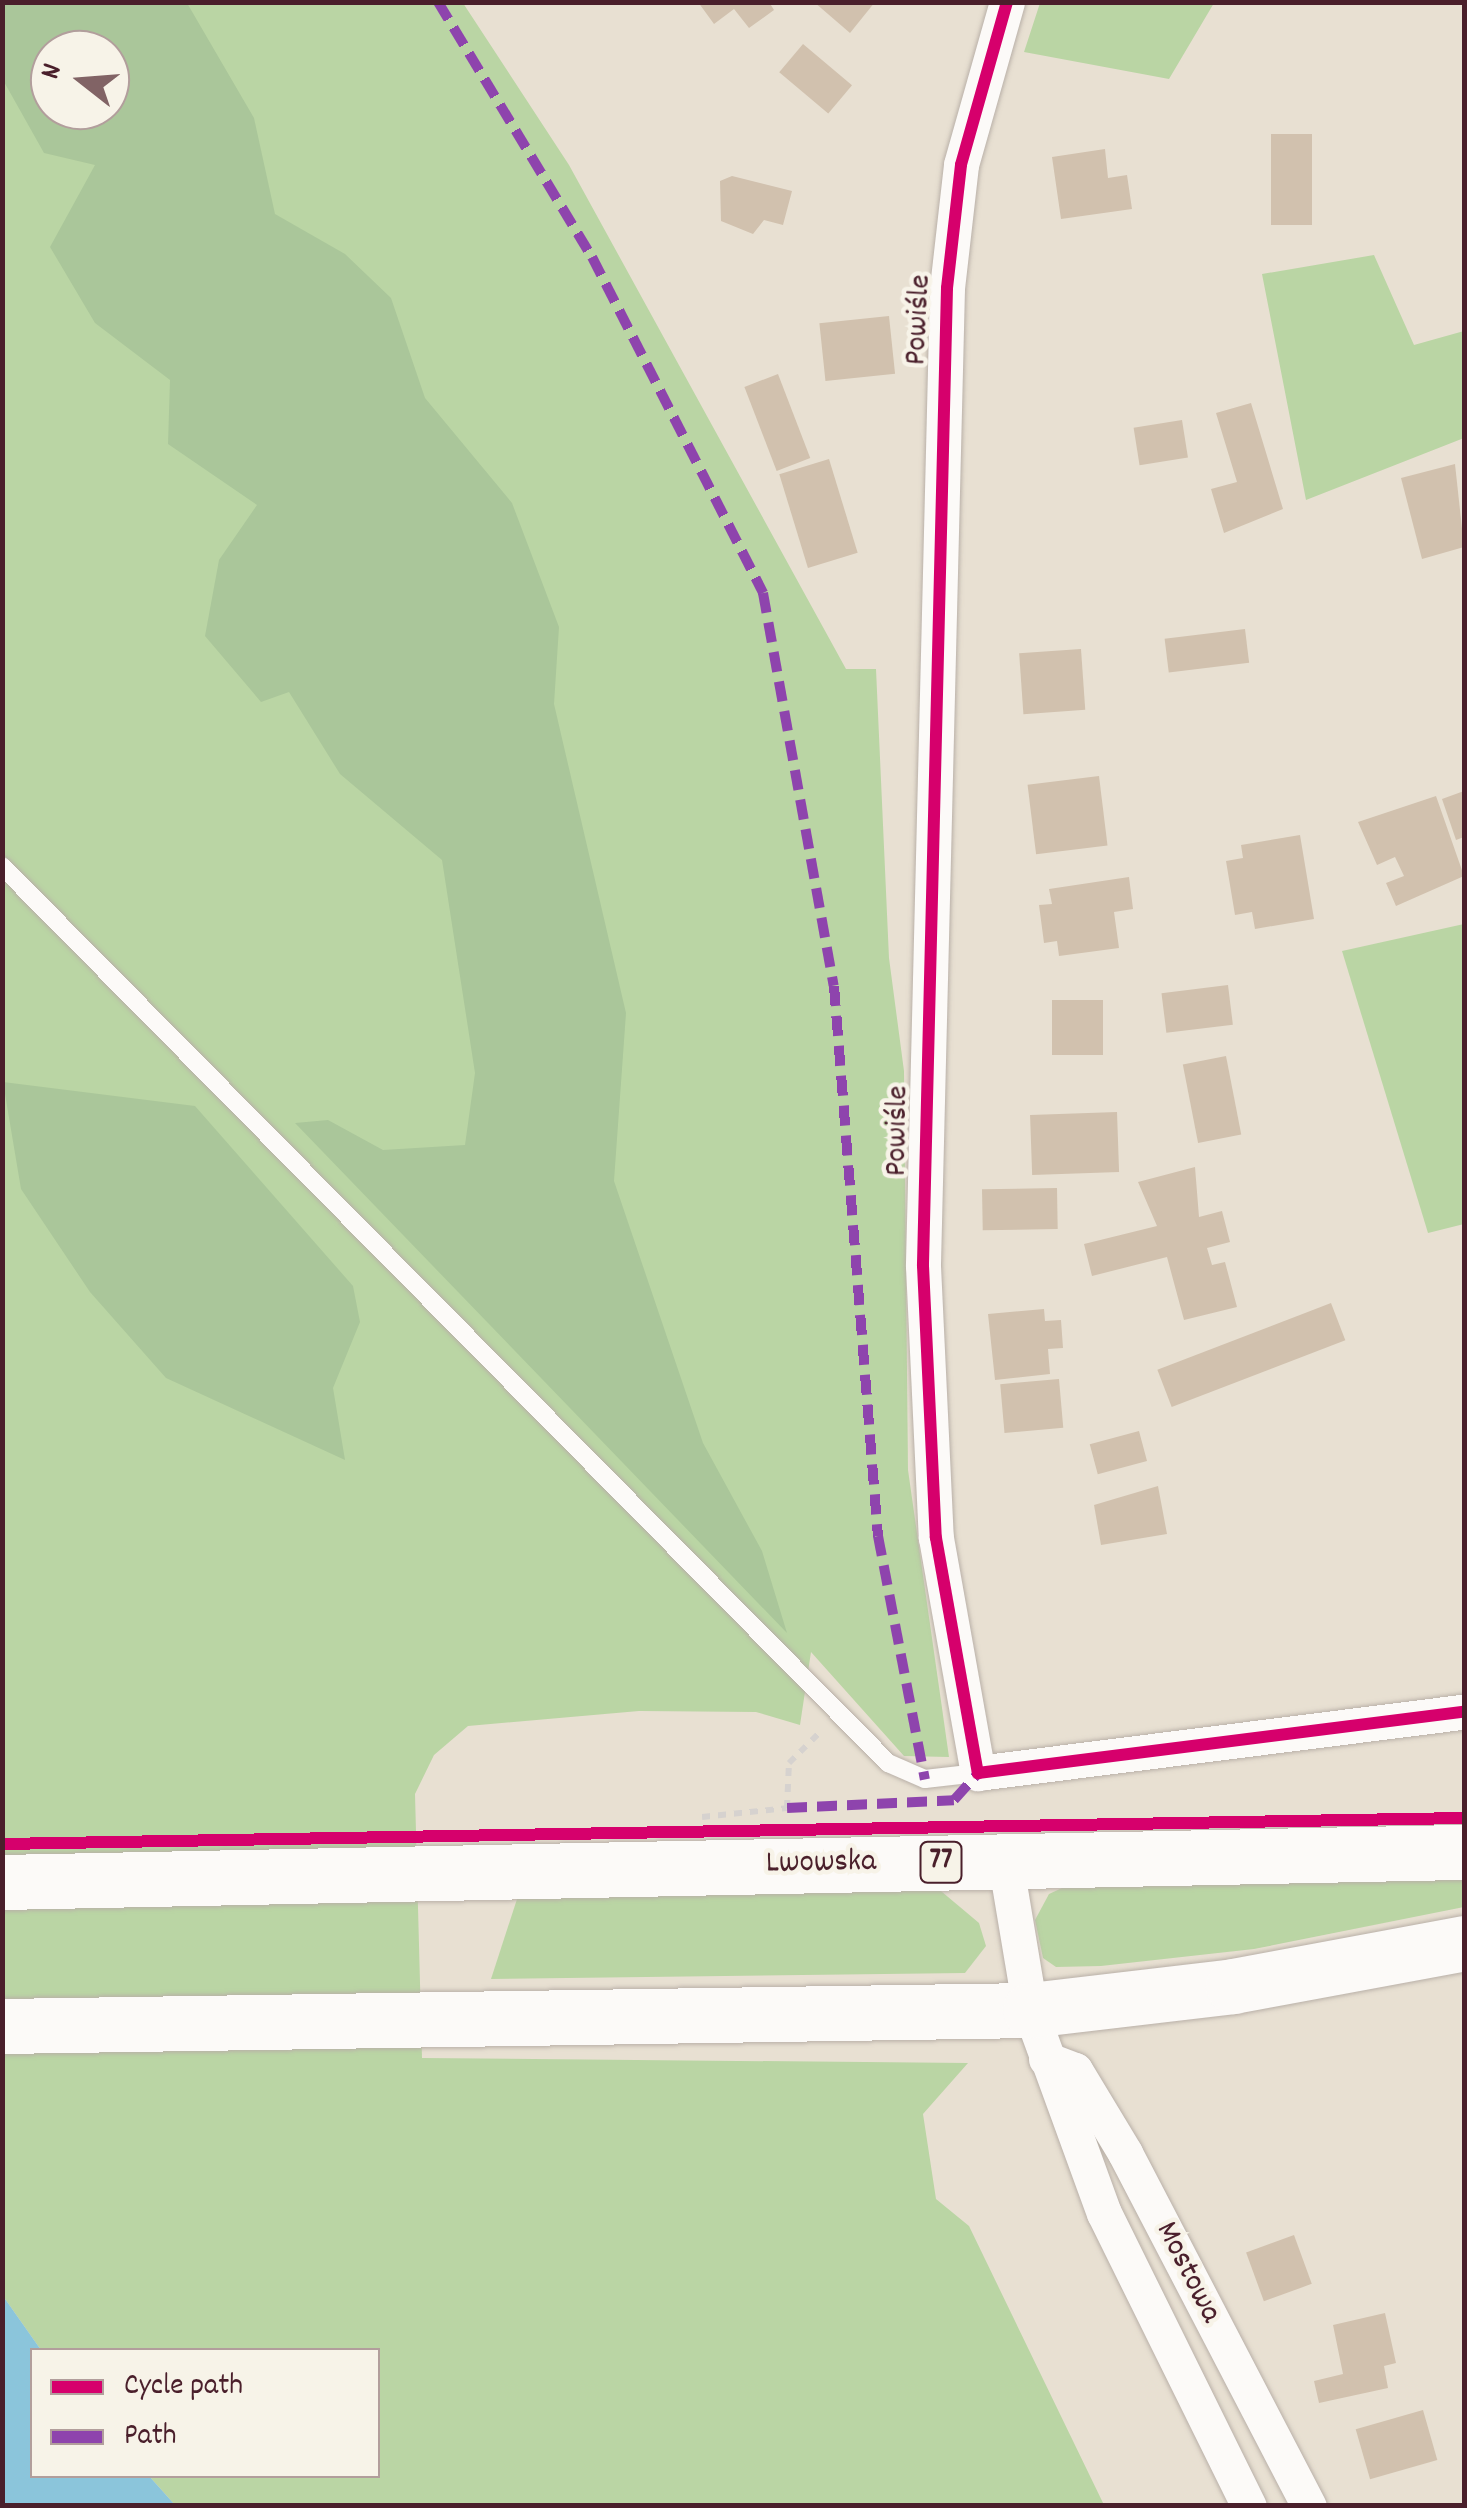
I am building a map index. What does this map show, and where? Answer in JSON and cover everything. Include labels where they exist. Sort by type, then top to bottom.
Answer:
[{"type":"main road","name":"Lwowska","points":[[2,1882],[1464,1852]]},
{"type":"main road","points":[[2,2026],[422,2017],[1038,2035],[1233,1986],[1464,1943]]},
{"type":"street","name":"Powiśle","points":[[978,1773],[932,1502],[924,1266],[948,288],[961,165],[1007,2]]},
{"type":"street","points":[[978,1773],[1464,1712]]},
{"type":"street","points":[[1005,1860],[1038,2035]]},
{"type":"street","name":"Mostowa","points":[[1038,2035],[1104,2213],[1249,2506]]},
{"type":"street","name":"Mostowa","points":[[1038,2035],[1074,2070],[1125,2153],[1309,2506]]},
{"type":"lane","points":[[2,866],[888,1763],[925,1779],[978,1773]]},
{"type":"path","points":[[694,1830],[719,1812],[788,1808],[789,1764],[840,1715]]},
{"type":"green space","points":[[1040,2],[1214,3],[1169,79],[1024,52]]},
{"type":"green space","points":[[2,3],[463,3],[569,165],[846,669],[876,669],[889,958],[904,1071],[908,1470],[949,1757],[904,1756],[811,1652],[800,1725],[756,1712],[639,1711],[468,1726],[434,1755],[415,1794],[422,2058],[968,2063],[923,2114],[936,2199],[969,2226],[1104,2505],[175,2505],[151,2478],[380,2478],[380,2348],[40,2348],[3,2296]]},
{"type":"green space","points":[[2,3],[187,3],[254,118],[275,214],[345,254],[391,298],[425,398],[512,503],[559,627],[554,704],[626,1013],[614,1181],[703,1443],[762,1551],[787,1633],[295,1123],[328,1120],[383,1150],[465,1145],[475,1073],[442,860],[340,774],[289,692],[261,702],[205,636],[219,560],[257,505],[168,444],[170,380],[95,323],[50,247],[95,165],[44,153],[31,130],[130,130],[130,30],[30,30],[30,128],[3,80]]},
{"type":"green space","points":[[1374,255],[1414,345],[1464,331],[1464,438],[1306,500],[1262,274]]},
{"type":"green space","points":[[1464,924],[1464,1224],[1428,1233],[1342,951]]},
{"type":"green space","points":[[3,1082],[195,1106],[353,1286],[360,1322],[333,1388],[345,1460],[166,1378],[90,1292],[21,1189]]},
{"type":"green space","points":[[1464,1874],[1464,1907],[1254,1949],[1101,1966],[1056,1967],[1043,1958],[1035,1920],[1049,1894],[1075,1882]]},
{"type":"green space","points":[[935,1886],[979,1923],[986,1946],[965,1973],[491,1979],[518,1896]]},
{"type":"water","points":[[3,2296],[40,2348],[30,2348],[30,2478],[151,2478],[175,2505],[3,2505]]},
{"type":"building","points":[[698,2],[769,2],[774,10],[749,28],[734,9],[714,24]]},
{"type":"building","points":[[814,2],[875,2],[850,33]]},
{"type":"building","points":[[803,44],[852,85],[828,113],[779,72]]},
{"type":"building","points":[[1271,134],[1312,134],[1312,225],[1271,225]]},
{"type":"building","points":[[1105,149],[1108,178],[1127,175],[1132,209],[1061,219],[1052,157]]},
{"type":"building","points":[[732,176],[792,191],[783,225],[764,220],[753,234],[721,221],[720,181]]},
{"type":"building","points":[[889,316],[895,374],[825,381],[819,323]]},
{"type":"building","points":[[778,374],[810,458],[777,471],[744,387]]},
{"type":"building","points":[[1251,403],[1283,509],[1224,533],[1211,489],[1237,482],[1216,413]]},
{"type":"building","points":[[1182,420],[1188,458],[1140,465],[1134,428]]},
{"type":"building","points":[[829,459],[858,553],[808,568],[779,474]]},
{"type":"building","points":[[1455,464],[1464,547],[1422,559],[1401,478]]},
{"type":"building","points":[[1245,629],[1249,663],[1169,673],[1165,639]]},
{"type":"building","points":[[1081,649],[1085,710],[1023,714],[1019,653]]},
{"type":"building","points":[[1099,776],[1108,845],[1036,854],[1028,785]]},
{"type":"building","points":[[1464,791],[1464,837],[1456,840],[1442,799]]},
{"type":"building","points":[[1436,796],[1464,876],[1396,906],[1386,883],[1404,876],[1395,857],[1377,865],[1358,822]]},
{"type":"building","points":[[1300,835],[1314,919],[1255,929],[1252,912],[1235,915],[1226,861],[1243,858],[1241,845]]},
{"type":"building","points":[[1129,877],[1133,909],[1114,912],[1119,948],[1059,956],[1057,941],[1044,943],[1039,905],[1052,904],[1049,889]]},
{"type":"building","points":[[1228,985],[1233,1025],[1166,1033],[1161,993]]},
{"type":"building","points":[[1052,1000],[1103,1000],[1103,1055],[1052,1055]]},
{"type":"building","points":[[1226,1056],[1241,1135],[1198,1143],[1183,1064]]},
{"type":"building","points":[[1117,1112],[1119,1172],[1032,1175],[1030,1115]]},
{"type":"building","points":[[1195,1167],[1199,1217],[1222,1211],[1230,1242],[1207,1248],[1212,1265],[1225,1262],[1237,1307],[1184,1320],[1167,1257],[1092,1276],[1084,1244],[1157,1226],[1138,1182]]},
{"type":"building","points":[[1057,1188],[1058,1229],[983,1230],[982,1189]]},
{"type":"building","points":[[1331,1303],[1345,1340],[1172,1407],[1157,1370]]},
{"type":"building","points":[[1044,1309],[1045,1321],[1061,1320],[1063,1348],[1048,1349],[1050,1374],[995,1380],[988,1314]]},
{"type":"building","points":[[1059,1379],[1063,1428],[1004,1433],[1000,1384]]},
{"type":"building","points":[[1139,1431],[1147,1461],[1098,1474],[1090,1444]]},
{"type":"building","points":[[1158,1486],[1167,1534],[1101,1545],[1094,1505]]},
{"type":"building","points":[[1294,2235],[1312,2284],[1264,2301],[1246,2252]]},
{"type":"building","points":[[1385,2313],[1396,2363],[1384,2366],[1388,2388],[1319,2403],[1314,2381],[1343,2374],[1333,2325]]},
{"type":"building","points":[[1423,2410],[1437,2460],[1370,2479],[1356,2429]]},
{"type":"marked path","points":[[438,2],[592,257],[763,593],[834,986],[878,1536],[925,1779]]},
{"type":"marked path","points":[[787,1808],[954,1800],[978,1773]]},
{"type":"cycle path","points":[[1007,2],[961,165],[947,288],[923,1266],[936,1538],[978,1773],[1464,1712]]},
{"type":"cycle path","points":[[2,1844],[1464,1818]]}]
